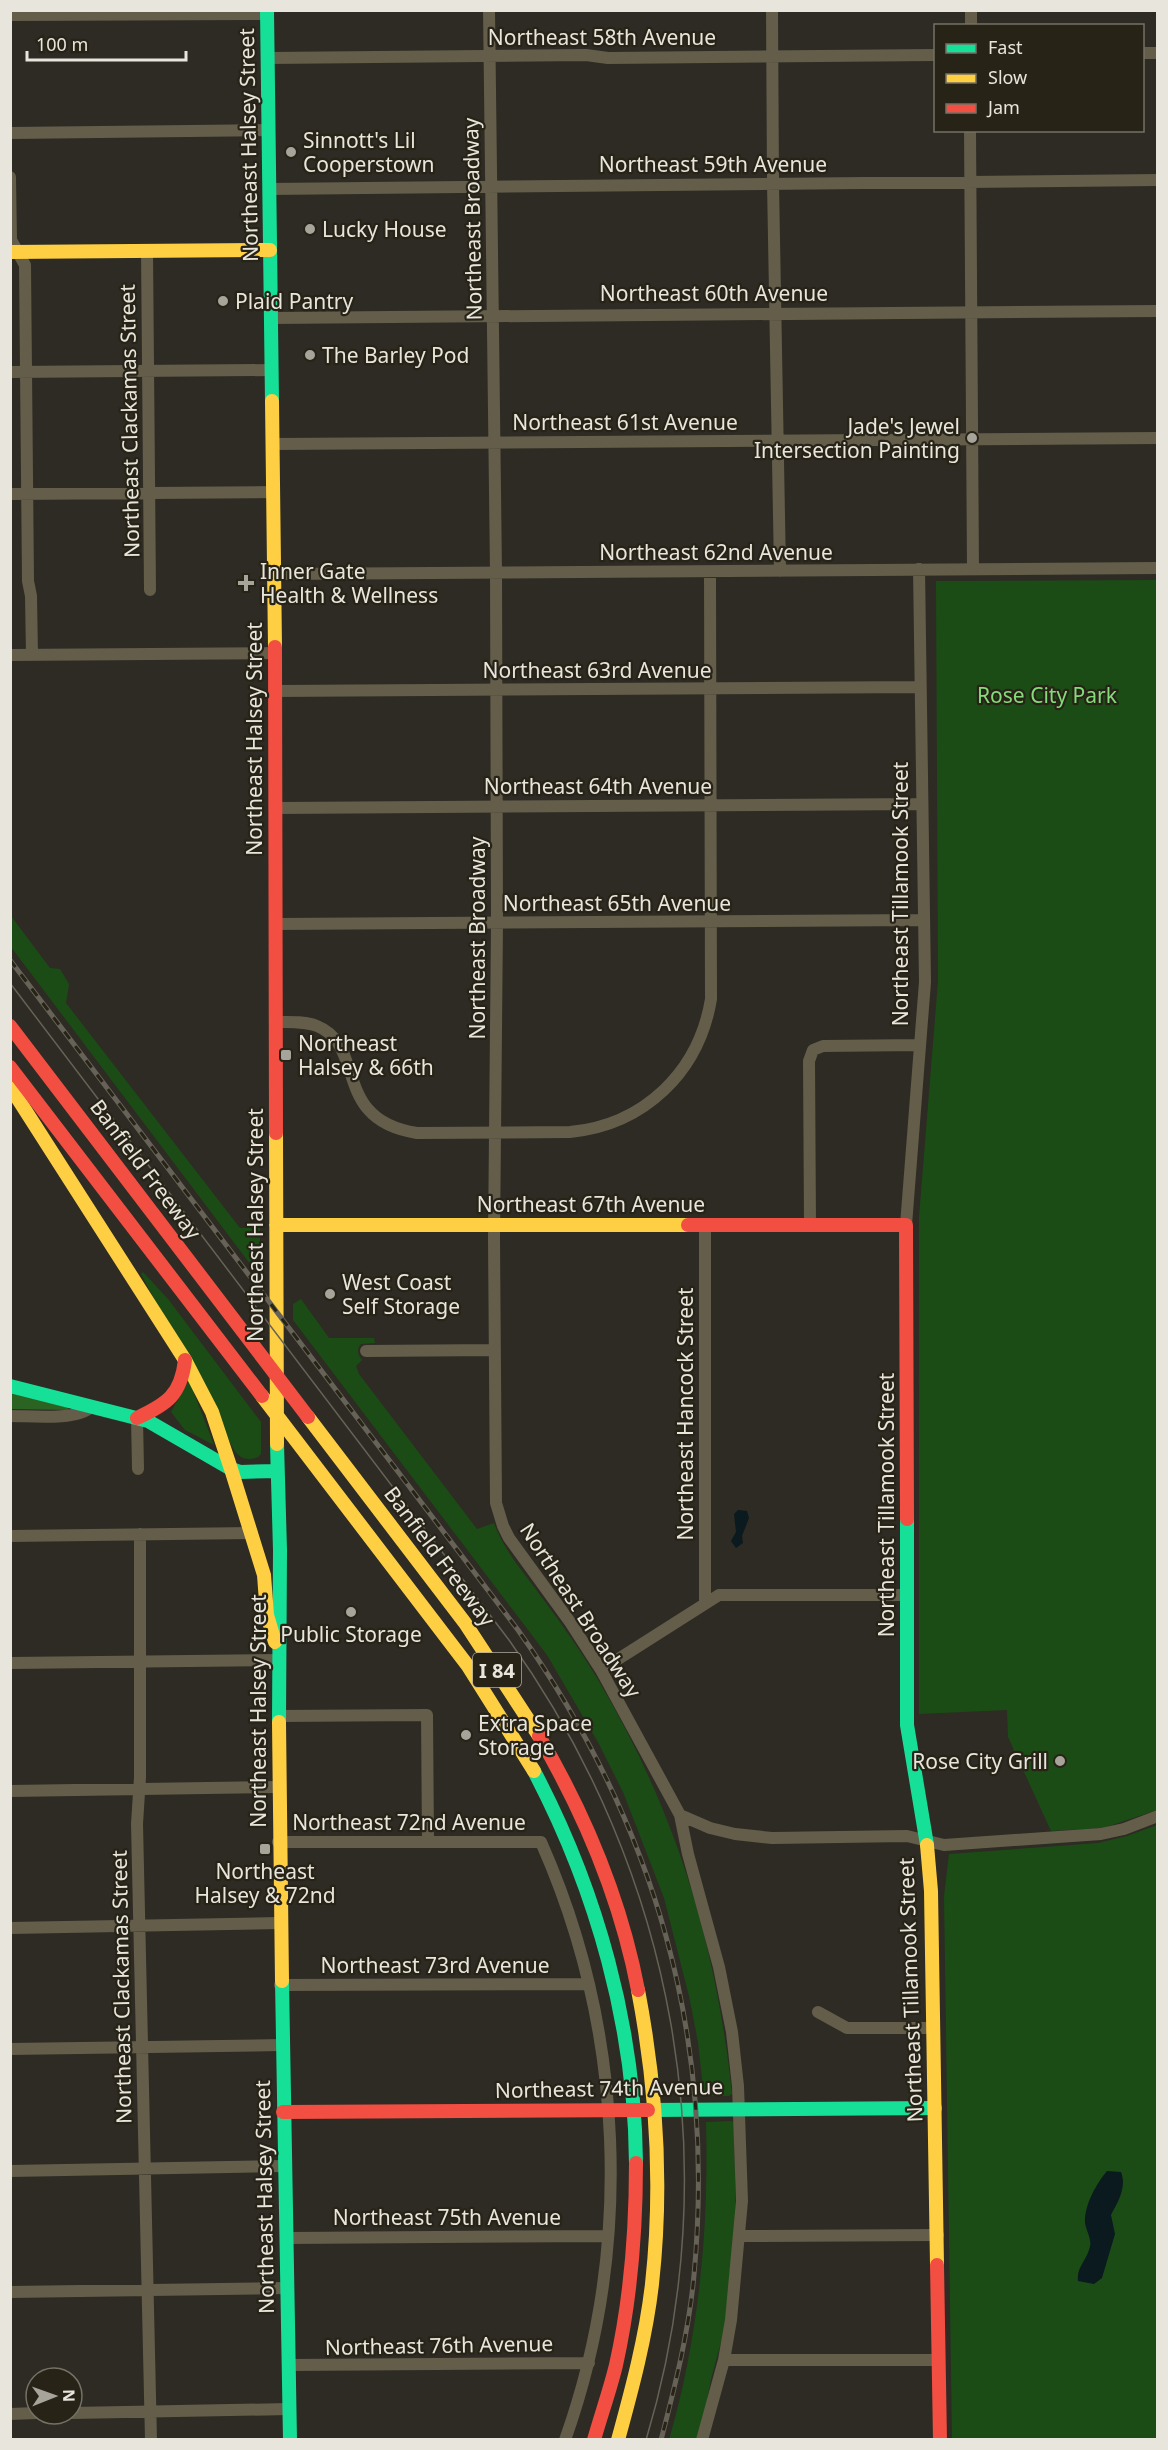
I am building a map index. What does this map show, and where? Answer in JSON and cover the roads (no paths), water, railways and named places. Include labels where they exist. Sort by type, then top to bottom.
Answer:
[{"type":"main road","name":"Northeast Halsey Street","points":[[267,12],[276,808],[277,1471],[280,1550],[278,1842],[290,2439]]},
{"type":"main road","points":[[14,252],[270,250]]},
{"type":"main road","name":"Banfield Freeway","points":[[10,1026],[465,1623],[530,1720],[585,1825],[614,1898],[635,1975],[650,2052],[658,2129],[659,2207],[652,2286],[639,2362],[618,2439]]},
{"type":"main road","name":"Banfield Freeway","points":[[10,1067],[468,1666],[526,1758],[565,1834],[592,1905],[614,1978],[628,2054],[636,2130],[636,2206],[630,2283],[617,2357],[594,2439]]},
{"type":"main road","points":[[10,1088],[185,1360],[212,1412],[264,1575],[267,1615],[280,1660]]},
{"type":"main road","name":"Northeast 67th Avenue","points":[[276,1225],[906,1225]]},
{"type":"main road","name":"Northeast Tillamook Street","points":[[906,1225],[907,1725],[926,1840],[931,1891],[940,2439]]},
{"type":"main road","points":[[137,1418],[166,1404],[179,1389],[185,1360]]},
{"type":"main road","points":[[10,1386],[137,1418],[156,1425],[240,1472],[277,1471]]},
{"type":"main road","name":"Northeast 74th Avenue","points":[[283,2112],[935,2108]]},
{"type":"street","name":"Northeast Broadway","points":[[489,10],[497,690],[495,1474],[499,1516],[509,1538],[602,1670],[680,1815],[725,1994],[735,2108],[740,2236],[731,2320],[724,2360],[702,2439]]},
{"type":"street","points":[[772,10],[772,183],[777,314],[780,571]]},
{"type":"street","points":[[10,15],[267,12]]},
{"type":"street","name":"Northeast 58th Avenue","points":[[268,58],[934,55]]},
{"type":"street","points":[[10,133],[269,130]]},
{"type":"street","points":[[970,132],[973,569]]},
{"type":"street","points":[[10,177],[11,240],[14,252],[25,265],[28,581],[31,596],[32,655]]},
{"type":"street","name":"Northeast 59th Avenue","points":[[269,189],[1158,180]]},
{"type":"street","name":"Northeast Clackamas Street","points":[[147,251],[150,590]]},
{"type":"street","name":"Northeast 60th Avenue","points":[[271,318],[1158,311]]},
{"type":"street","points":[[10,372],[272,370]]},
{"type":"street","name":"Northeast 61st Avenue","points":[[273,444],[1158,438]]},
{"type":"street","points":[[10,494],[274,492]]},
{"type":"street","name":"Northeast 62nd Avenue","points":[[274,574],[710,573],[1158,568]]},
{"type":"street","name":"Northeast Tillamook Street","points":[[906,1225],[925,982],[919,569]]},
{"type":"street","points":[[276,1022],[309,1024],[323,1029],[334,1038],[344,1054],[359,1098],[370,1112],[385,1124],[417,1133],[495,1134],[570,1132],[590,1129],[634,1113],[667,1089],[686,1065],[705,1026],[711,984],[710,573]]},
{"type":"street","points":[[10,655],[275,653]]},
{"type":"street","name":"Northeast 63rd Avenue","points":[[275,691],[920,687]]},
{"type":"street","name":"Northeast 64th Avenue","points":[[276,808],[922,804]]},
{"type":"street","name":"Northeast 65th Avenue","points":[[276,924],[923,921]]},
{"type":"street","points":[[810,1225],[809,1061],[813,1050],[823,1046],[920,1044]]},
{"type":"street","name":"Northeast Hancock Street","points":[[705,1225],[705,1602]]},
{"type":"street","points":[[366,1351],[495,1350]]},
{"type":"street","points":[[10,1416],[68,1415],[86,1411],[91,1407]]},
{"type":"street","points":[[137,1418],[138,1469]]},
{"type":"street","points":[[10,1536],[252,1533]]},
{"type":"street","name":"Northeast Clackamas Street","points":[[140,1534],[138,1926],[151,2439]]},
{"type":"street","points":[[602,1670],[719,1595],[907,1595]]},
{"type":"street","points":[[10,1663],[280,1660]]},
{"type":"street","points":[[278,1716],[427,1715],[428,1842]]},
{"type":"street","points":[[10,1791],[278,1787]]},
{"type":"street","points":[[680,1815],[710,1828],[735,1834],[772,1838],[907,1836],[944,1845],[1101,1834],[1124,1829],[1158,1816]]},
{"type":"street","name":"Northeast 72nd Avenue","points":[[278,1842],[541,1842],[570,1918],[589,1984]]},
{"type":"street","points":[[10,1928],[279,1923]]},
{"type":"street","points":[[565,2439],[589,2363],[602,2303],[608,2236],[614,2109],[589,1984]]},
{"type":"street","name":"Northeast 73rd Avenue","points":[[280,1985],[589,1984]]},
{"type":"street","points":[[818,2012],[847,2028],[934,2028]]},
{"type":"street","points":[[10,2049],[282,2045]]},
{"type":"street","points":[[10,2171],[284,2166]]},
{"type":"street","points":[[740,2236],[938,2235]]},
{"type":"street","name":"Northeast 75th Avenue","points":[[286,2238],[608,2236]]},
{"type":"street","points":[[10,2292],[286,2288]]},
{"type":"street","points":[[724,2360],[939,2360]]},
{"type":"street","name":"Northeast 76th Avenue","points":[[288,2365],[589,2363]]},
{"type":"street","points":[[84,2413],[289,2409]]},
{"type":"tram line","points":[[10,983],[509,1640],[566,1730],[612,1824],[647,1923],[671,2024],[683,2127],[683,2232],[671,2336],[646,2440]]},
{"type":"railway","points":[[10,960],[518,1630],[566,1704],[607,1780],[640,1857],[666,1936],[684,2018],[695,2101],[698,2187],[692,2296],[685,2338],[661,2440]]},
{"type":"place","name":"Sinnott's Lil Cooperstown","points":[[291,152]]},
{"type":"place","name":"Lucky House","points":[[310,229]]},
{"type":"place","name":"Plaid Pantry","points":[[223,301]]},
{"type":"place","name":"The Barley Pod","points":[[310,355]]},
{"type":"place","name":"Jade's Jewel Intersection Painting","points":[[972,438]]},
{"type":"place","name":"Inner Gate Health & Wellness","points":[[246,583]]},
{"type":"place","name":"Northeast Halsey & 66th","points":[[286,1055]]},
{"type":"place","name":"West Coast Self Storage","points":[[330,1294]]},
{"type":"place","name":"Public Storage","points":[[351,1612]]},
{"type":"place","name":"Extra Space Storage","points":[[466,1735]]},
{"type":"place","name":"Rose City Grill","points":[[1060,1761]]},
{"type":"place","name":"Northeast Halsey & 72nd","points":[[265,1849]]},
{"type":"park label","name":"Rose City Park","points":[[1047,695]]}]
